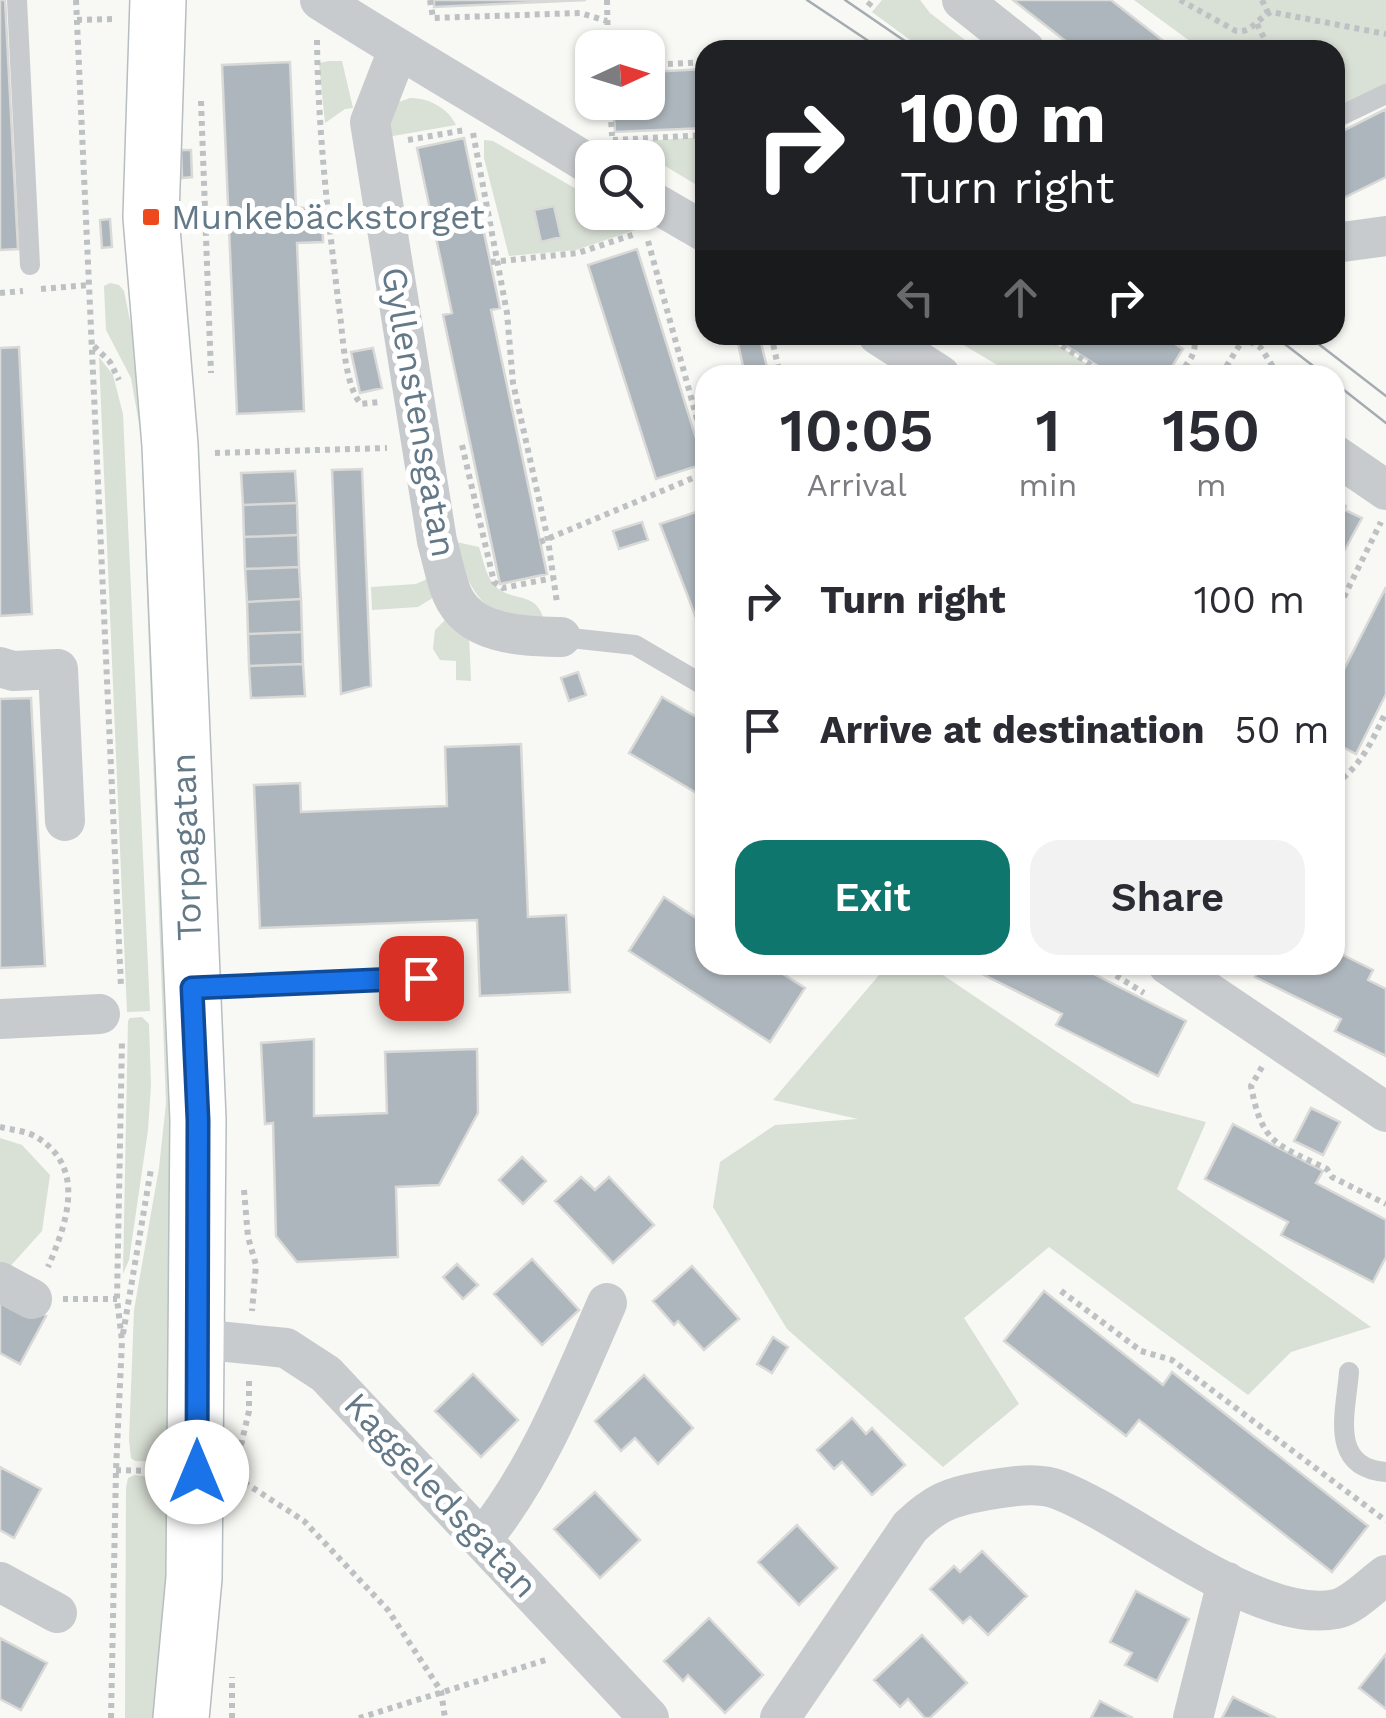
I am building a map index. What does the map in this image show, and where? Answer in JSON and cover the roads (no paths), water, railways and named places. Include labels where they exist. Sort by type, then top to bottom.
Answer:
[{"type":"street","name":"Torpagatan","points":[[121,0],[132,141],[151,217]]},
{"type":"street","name":"Torpagatan","points":[[158,0],[151,217],[170,445],[198,1120],[194,1578],[181,1718]]},
{"type":"street","points":[[962,0],[1012,40]]},
{"type":"street","points":[[318,19],[398,50],[473,92],[575,140]]},
{"type":"street","name":"Gyllenstensgatan","points":[[398,50],[370,122],[437,541],[453,597],[466,614],[505,633],[562,637]]},
{"type":"street","points":[[665,209],[695,226]]},
{"type":"street","points":[[1345,242],[1386,236]]},
{"type":"street","points":[[894,345],[924,365]]},
{"type":"street","points":[[1345,462],[1386,490]]},
{"type":"street","points":[[0,667],[13,671],[58,669],[65,820]]},
{"type":"street","points":[[1183,975],[1386,1112]]},
{"type":"street","points":[[0,1019],[114,1015]]},
{"type":"street","points":[[483,1538],[513,1496],[571,1384],[607,1303]]},
{"type":"street","name":"Kaggeledsgatan","points":[[197,1340],[286,1348],[326,1374],[649,1718]]},
{"type":"street","points":[[780,1718],[910,1527],[932,1506],[965,1494],[1014,1485],[1056,1489],[1227,1582],[1296,1611],[1340,1609],[1386,1575]]},
{"type":"street","points":[[0,1582],[58,1613]]},
{"type":"street","points":[[1193,1718],[1227,1582]]},
{"type":"lane","points":[[17,0],[30,265]]},
{"type":"lane","points":[[1345,114],[1386,94]]},
{"type":"lane","points":[[562,637],[635,644],[695,680]]},
{"type":"lane","points":[[192,988],[421,978]]},
{"type":"lane","points":[[1349,1372],[1346,1448],[1354,1459],[1375,1471],[1386,1472]]},
{"type":"tram line","points":[[807,0],[867,40]]},
{"type":"tram line","points":[[845,0],[903,40]]},
{"type":"tram line","points":[[1286,345],[1312,365]]},
{"type":"tram line","points":[[1320,345],[1386,396]]},
{"type":"tram line","points":[[1345,391],[1386,423]]},
{"type":"place","name":"Munkebäckstorget","points":[[151,217]]}]
